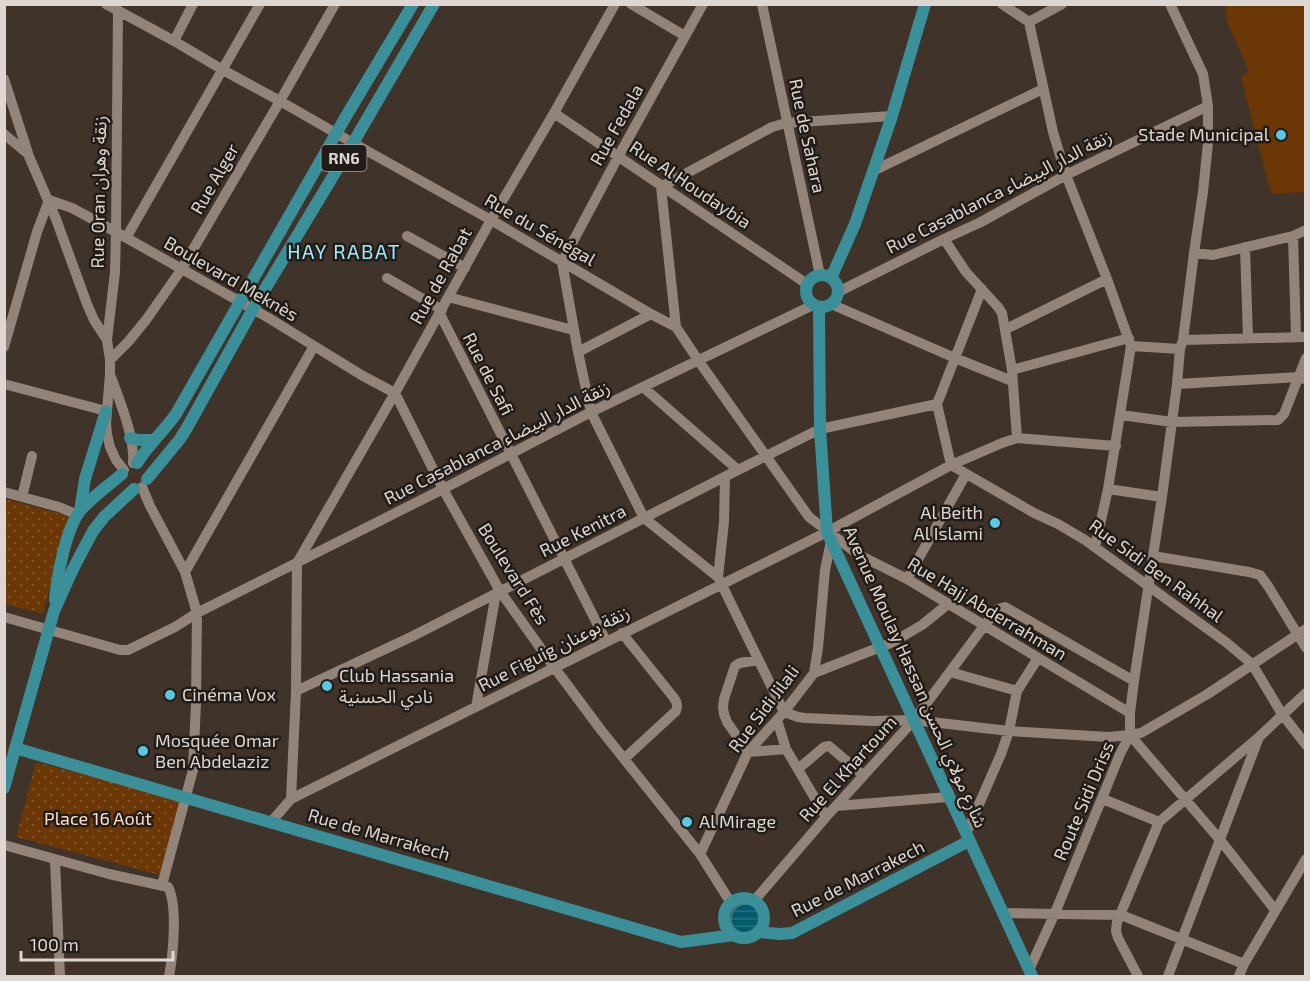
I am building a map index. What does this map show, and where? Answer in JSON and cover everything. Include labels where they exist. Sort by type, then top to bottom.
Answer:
[{"type":"main road","name":"RN6","points":[[4,788],[10,746],[49,630],[68,537],[79,513],[129,468],[176,414],[413,4]]},
{"type":"main road","name":"RN6","points":[[54,611],[93,531],[104,517],[141,485],[188,426],[253,309],[434,4]]},
{"type":"main road","points":[[826,276],[855,224],[892,116],[925,4]]},
{"type":"main road","points":[[826,276],[836,284],[838,292],[836,299],[821,305],[807,298],[806,288],[814,277],[826,276]]},
{"type":"main road","name":"Avenue Moulay Hassan شارع مولاي الحسن","points":[[821,305],[820,429],[829,536],[1030,973]]},
{"type":"main road","points":[[79,513],[85,477],[106,411]]},
{"type":"main road","points":[[130,438],[155,440]]},
{"type":"main road","points":[[129,468],[145,468],[147,473],[141,485],[126,486],[122,478],[129,468]]},
{"type":"main road","name":"Rue de Marrakech","points":[[10,746],[681,942],[735,935]]},
{"type":"main road","name":"Rue de Marrakech","points":[[759,932],[792,933],[968,838]]},
{"type":"main road","points":[[743,898],[754,901],[764,913],[764,921],[759,932],[748,938],[741,938],[726,926],[725,914],[732,903],[743,898]]},
{"type":"street","name":"Rue du Sénégal","points":[[106,4],[174,40],[676,327],[765,456]]},
{"type":"street","points":[[174,40],[193,4]]},
{"type":"street","points":[[121,235],[223,70],[260,4]]},
{"type":"street","name":"Rue Alger","points":[[110,360],[146,320],[181,270],[335,4]]},
{"type":"street","name":"Rue de Rabat","points":[[297,563],[615,4]]},
{"type":"street","points":[[631,4],[685,36]]},
{"type":"street","name":"Rue Fedala","points":[[562,262],[703,4]]},
{"type":"street","name":"Rue de Sahara","points":[[762,4],[786,123],[826,276]]},
{"type":"street","points":[[1002,4],[1029,21],[1053,132],[1066,176],[1130,342],[1116,446],[1095,548]]},
{"type":"street","points":[[1029,21],[1062,4]]},
{"type":"street","points":[[1170,4],[1203,74],[1208,106],[1208,143],[1162,497],[1134,681],[1130,735],[1221,841],[1275,910]]},
{"type":"street","name":"Rue Oran زنقة وهران","points":[[110,374],[107,340],[121,235],[118,10]]},
{"type":"street","points":[[4,79],[28,154],[49,200],[87,304],[107,340]]},
{"type":"street","points":[[873,171],[1043,88]]},
{"type":"street","name":"Rue Casablanca زنقة الدار البيضاء","points":[[838,292],[1208,106]]},
{"type":"street","name":"Rue Al Houdaybia","points":[[554,113],[807,284]]},
{"type":"street","points":[[676,327],[661,187],[758,133],[786,123],[892,116]]},
{"type":"street","points":[[4,134],[28,154]]},
{"type":"street","points":[[4,347],[37,232],[49,200]]},
{"type":"street","name":"Boulevard Meknès","points":[[49,200],[72,208],[267,316],[395,393]]},
{"type":"street","points":[[1194,253],[1213,255],[1293,236],[1305,230]]},
{"type":"street","points":[[408,236],[465,268]]},
{"type":"street","points":[[1012,370],[1130,342],[1181,344],[1248,338],[1301,337],[1293,236]]},
{"type":"street","points":[[944,239],[966,272],[1000,309],[1006,329],[1012,370],[1017,438],[1116,446]]},
{"type":"street","points":[[1245,247],[1248,338]]},
{"type":"street","points":[[562,262],[573,330],[591,412],[644,518],[720,580],[758,660],[780,716],[786,749],[826,817]]},
{"type":"street","points":[[387,279],[441,312]]},
{"type":"street","points":[[1006,329],[1107,279]]},
{"type":"street","points":[[951,465],[937,404],[982,289]]},
{"type":"street","points":[[448,297],[573,330]]},
{"type":"street","points":[[821,305],[1012,381]]},
{"type":"street","name":"Rue Casablanca زنقة الدار البيضاء","points":[[4,617],[128,650],[591,412],[698,360],[821,305]]},
{"type":"street","name":"Rue de Safi","points":[[441,312],[606,641]]},
{"type":"street","points":[[578,352],[651,314]]},
{"type":"street","points":[[185,572],[315,346]]},
{"type":"street","points":[[1121,416],[1172,422],[1278,420],[1284,414],[1302,378],[1305,358]]},
{"type":"street","points":[[110,374],[134,455],[129,468],[116,459],[106,434],[110,374]]},
{"type":"street","points":[[1177,384],[1302,378]]},
{"type":"street","points":[[4,384],[106,411]]},
{"type":"street","points":[[643,387],[738,470]]},
{"type":"street","name":"Boulevard Fès","points":[[395,393],[498,592],[624,759],[700,854],[732,903]]},
{"type":"street","name":"Rue Kenitra","points":[[296,691],[413,636],[820,429],[937,404]]},
{"type":"street","name":"Rue Figuig زنقة بوعنان","points":[[271,822],[291,799],[622,633],[720,580],[829,536],[951,465],[1017,438]]},
{"type":"street","points":[[22,497],[32,456]]},
{"type":"street","name":"Rue Hajj Abderrahman","points":[[765,456],[809,517],[829,536],[859,555],[907,579],[1130,713]]},
{"type":"street","name":"Rue Sidi Ben Rahhal","points":[[951,465],[1034,513],[1074,533],[1227,643],[1252,664],[1282,714],[1305,745]]},
{"type":"street","points":[[907,579],[966,474]]},
{"type":"street","points":[[720,580],[725,477]]},
{"type":"street","points":[[141,485],[185,572],[198,613],[193,770],[162,885]]},
{"type":"street","points":[[1108,489],[1162,497]]},
{"type":"street","points":[[4,492],[79,513]]},
{"type":"street","name":"Rue Sidi Jilali","points":[[700,854],[748,752],[814,673],[829,536]]},
{"type":"street","points":[[1153,556],[1260,575],[1301,632],[1305,648]]},
{"type":"street","points":[[291,799],[296,691],[297,563]]},
{"type":"street","points":[[476,707],[498,592]]},
{"type":"street","points":[[814,673],[893,642],[922,625],[948,604]]},
{"type":"street","name":"Rue El Khartoum","points":[[754,901],[914,720],[998,609],[1005,607],[1134,681]]},
{"type":"street","name":"Route Sidi Driss","points":[[1030,973],[1120,754],[1130,735],[1141,733],[1197,700],[1301,632]]},
{"type":"street","points":[[622,633],[674,698],[677,707],[676,711],[624,759]]},
{"type":"street","points":[[968,838],[1009,731],[1017,691],[1038,658]]},
{"type":"street","points":[[758,660],[735,666],[723,707],[727,722],[748,752],[786,749]]},
{"type":"street","points":[[950,672],[1017,691]]},
{"type":"street","points":[[1138,976],[1118,938],[1117,922],[1159,822],[1259,737],[1305,693]]},
{"type":"street","points":[[780,716],[873,721],[914,720],[1009,731],[1109,737],[1130,735]]},
{"type":"street","points":[[1168,976],[1259,737]]},
{"type":"street","points":[[798,769],[824,747],[829,746],[863,776]]},
{"type":"street","points":[[836,806],[948,797]]},
{"type":"street","points":[[1103,799],[1159,822]]},
{"type":"street","points":[[4,845],[109,874],[168,887],[171,892],[173,925],[169,976]]},
{"type":"street","points":[[1239,976],[1305,859]]},
{"type":"street","points":[[55,860],[60,976]]},
{"type":"street","points":[[1002,913],[1121,915],[1244,964]]},
{"type":"green space","name":"Stade Municipal","points":[[1225,5],[1305,5],[1305,192],[1271,194],[1241,77],[1249,71],[1227,22]]},
{"type":"green space","points":[[4,499],[69,516],[43,614],[5,604]]},
{"type":"green space","name":"Place 16 Août","points":[[36,762],[181,800],[160,875],[16,837]]},
{"type":"water","points":[[746,904],[756,909],[761,919],[756,929],[746,934],[736,929],[731,919],[736,909]]},
{"type":"place","name":"Stade Municipal","points":[[1281,135]]},
{"type":"place","name":"Al Beith Al Islami","points":[[995,523]]},
{"type":"place","name":"Club Hassania نادي الحسنية","points":[[327,686]]},
{"type":"place","name":"Cinéma Vox","points":[[170,695]]},
{"type":"place","name":"Mosquée Omar Ben Abdelaziz","points":[[143,751]]},
{"type":"place","name":"Al Mirage","points":[[687,822]]},
{"type":"district","name":"HAY RABAT","points":[[344,252]]}]
